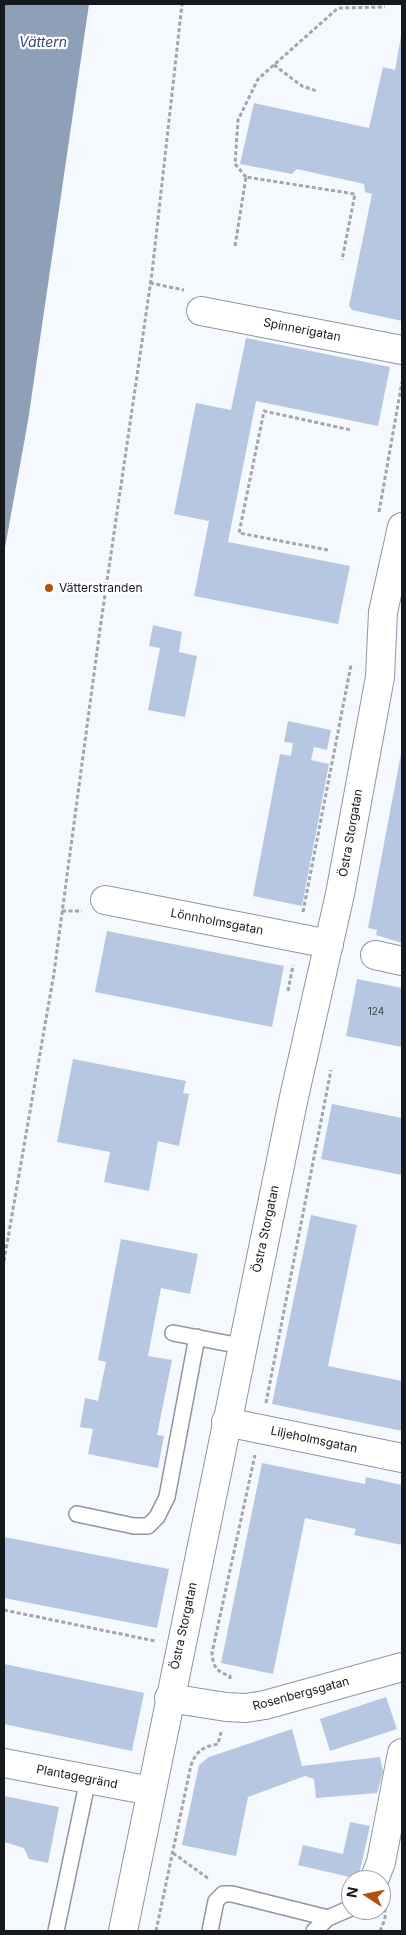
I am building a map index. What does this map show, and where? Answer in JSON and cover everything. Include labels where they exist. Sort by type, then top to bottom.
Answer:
[{"type":"street","name":"Spinnerigatan","points":[[201,311],[402,350]]},
{"type":"street","name":"Östra Storgatan","points":[[123,1931],[169,1698],[294,1096],[340,894],[380,677],[383,612],[402,527]]},
{"type":"street","name":"Lönnholmsgatan","points":[[105,900],[329,944]]},
{"type":"street","points":[[375,955],[402,960]]},
{"type":"street","name":"Liljeholmsgatan","points":[[226,1422],[402,1458]]},
{"type":"street","name":"Rosenbergsgatan","points":[[169,1698],[226,1708],[265,1706],[402,1667]]},
{"type":"street","points":[[378,1870],[402,1753]]},
{"type":"street","name":"Plantagegränd","points":[[4,1763],[151,1791]]},
{"type":"lane","points":[[172,1333],[242,1346]]},
{"type":"lane","points":[[77,1514],[134,1526],[148,1526],[157,1517],[167,1497],[197,1337]]},
{"type":"lane","points":[[56,1931],[88,1779]]},
{"type":"lane","points":[[210,1931],[216,1902],[223,1894],[232,1894],[328,1918]]},
{"type":"lane","points":[[314,1931],[328,1918],[341,1912]]},
{"type":"path","points":[[4,1261],[56,955],[99,638],[152,273],[182,4]]},
{"type":"path","points":[[342,260],[355,194],[246,177],[235,164],[238,120],[258,79],[338,8],[384,7]]},
{"type":"path","points":[[274,65],[302,86],[317,91]]},
{"type":"path","points":[[236,246],[246,177]]},
{"type":"path","points":[[328,550],[239,533],[264,411],[351,430]]},
{"type":"path","points":[[156,1931],[191,1765],[196,1754],[204,1746],[218,1744],[226,1708],[230,1676],[220,1673],[213,1665],[212,1653],[260,1429],[331,1068]]},
{"type":"path","points":[[4,1610],[158,1642]]},
{"type":"path","points":[[173,1853],[209,1879],[223,1894]]},
{"type":"water","name":"Vättern","points":[[4,4],[89,4],[28,421],[4,553]]},
{"type":"building","points":[[401,36],[402,321],[352,310],[349,306],[372,194],[365,192],[364,184],[297,169],[292,174],[240,164],[254,103],[369,128],[383,67],[395,70]]},
{"type":"building","points":[[246,338],[390,367],[378,426],[256,401],[228,542],[350,566],[338,624],[194,596],[209,521],[174,514],[196,403],[231,410]]},
{"type":"building","points":[[153,625],[182,632],[179,652],[197,656],[185,717],[148,710],[160,648],[149,646]]},
{"type":"building","points":[[288,721],[331,730],[327,750],[314,747],[311,760],[329,764],[302,906],[253,896],[280,754],[291,756],[293,743],[284,742]]},
{"type":"building","points":[[401,754],[402,943],[376,935],[377,930],[368,928]]},
{"type":"building","points":[[107,931],[284,966],[272,1027],[95,992]]},
{"type":"building","points":[[357,979],[402,988],[402,1047],[346,1036]]},
{"type":"building","points":[[73,1059],[186,1081],[183,1093],[189,1094],[179,1146],[158,1141],[149,1191],[104,1182],[110,1152],[57,1142]]},
{"type":"building","points":[[332,1104],[402,1118],[402,1175],[321,1159]]},
{"type":"building","points":[[311,1215],[357,1225],[328,1366],[402,1381],[402,1431],[272,1404]]},
{"type":"building","points":[[121,1239],[198,1254],[190,1294],[161,1288],[148,1356],[172,1360],[157,1435],[164,1436],[158,1468],[88,1454],[93,1429],[80,1427],[85,1398],[98,1401],[106,1362],[98,1360]]},
{"type":"building","points":[[262,1463],[365,1484],[366,1477],[402,1485],[402,1545],[354,1535],[356,1529],[305,1518],[273,1674],[221,1663]]},
{"type":"building","points":[[4,1537],[169,1569],[157,1628],[4,1598]]},
{"type":"building","points":[[4,1664],[144,1693],[132,1751],[4,1724]]},
{"type":"building","points":[[386,1697],[397,1729],[330,1751],[320,1719]]},
{"type":"building","points":[[292,1729],[302,1766],[380,1757],[383,1772],[377,1793],[316,1798],[314,1779],[305,1776],[248,1797],[236,1856],[182,1845],[199,1765],[209,1757]]},
{"type":"building","points":[[4,1796],[59,1807],[48,1863],[29,1859],[24,1848],[4,1842]]},
{"type":"building","points":[[350,1822],[370,1826],[360,1870],[341,1870],[341,1875],[298,1865],[303,1845],[343,1854]]},
{"type":"place","name":"Vätterstranden","points":[[49,588]]}]
